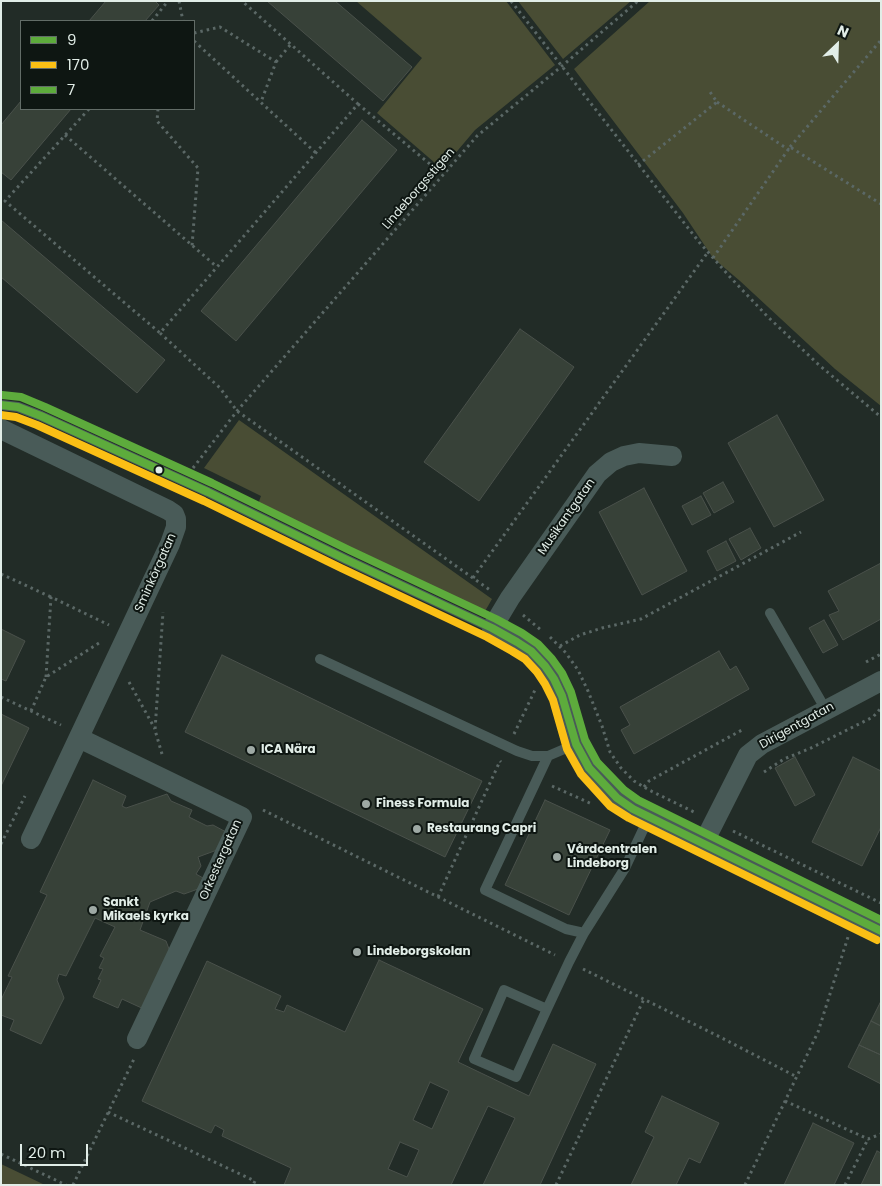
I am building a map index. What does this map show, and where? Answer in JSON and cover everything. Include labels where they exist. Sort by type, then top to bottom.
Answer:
[{"type":"street","name":"Sminkörgatan","points":[[1,429],[168,510],[174,514],[176,519],[176,527],[170,544],[31,838]]},
{"type":"street","name":"Musikantgatan","points":[[492,628],[510,598],[597,474],[610,462],[624,456],[639,453],[672,456]]},
{"type":"street","points":[[492,628],[531,651],[545,666],[562,696],[576,744],[589,768],[617,798],[649,817],[881,931]]},
{"type":"street","name":"Dirigentgatan","points":[[704,844],[748,755],[762,744],[881,681]]},
{"type":"street","name":"Orkestergatan","points":[[82,731],[242,817],[138,1039]]},
{"type":"lane","points":[[1,406],[18,407],[49,419],[208,492],[354,564],[492,628]]},
{"type":"lane","points":[[770,613],[826,710]]},
{"type":"lane","points":[[320,659],[517,751],[532,756],[548,756],[576,744]]},
{"type":"lane","points":[[548,756],[485,890],[566,929],[584,933]]},
{"type":"lane","points":[[547,1009],[504,990],[474,1059],[516,1077],[569,962],[584,933],[625,868],[649,817]]},
{"type":"path","points":[[152,20],[168,1]]},
{"type":"path","points":[[179,1],[183,20]]},
{"type":"path","points":[[242,1],[358,104],[443,175]]},
{"type":"path","points":[[511,1],[713,258],[768,317],[819,366],[881,417]]},
{"type":"path","name":"Lindeborgsstigen","points":[[160,333],[220,388],[237,411],[477,136],[638,1]]},
{"type":"path","points":[[195,33],[220,27],[276,62]]},
{"type":"path","points":[[713,258],[789,149],[881,40]]},
{"type":"path","points":[[195,42],[316,152]]},
{"type":"path","points":[[260,102],[276,62],[291,44]]},
{"type":"path","points":[[710,92],[717,102],[789,149],[881,204]]},
{"type":"path","points":[[638,165],[717,102]]},
{"type":"path","points":[[88,110],[3,200],[160,333],[358,104]]},
{"type":"path","points":[[158,110],[157,122],[198,168],[192,246]]},
{"type":"path","points":[[66,134],[217,268]]},
{"type":"path","points":[[473,578],[708,252]]},
{"type":"path","points":[[560,646],[580,635],[641,619],[801,532]]},
{"type":"path","points":[[1,574],[112,626]]},
{"type":"path","points":[[31,710],[46,677],[51,597]]},
{"type":"path","points":[[155,730],[163,610]]},
{"type":"path","points":[[46,677],[105,639],[155,730],[164,762]]},
{"type":"path","points":[[512,737],[538,682]]},
{"type":"path","points":[[1,697],[61,725]]},
{"type":"path","points":[[763,773],[784,759],[811,748],[873,717],[881,708]]},
{"type":"path","points":[[438,897],[500,762]]},
{"type":"path","points":[[732,831],[736,823]]},
{"type":"path","points":[[428,892],[797,1077]]},
{"type":"path","points":[[745,1185],[818,1032],[854,917],[863,895]]},
{"type":"path","points":[[556,1185],[644,999]]},
{"type":"path","points":[[785,1101],[868,1139]]},
{"type":"path","points":[[108,1112],[255,1181],[253,1185]]},
{"type":"path","points":[[845,1185],[868,1139],[881,1134]]},
{"type":"path","points":[[1,1154],[66,1185]]},
{"type":"green space","points":[[356,1],[506,1],[555,65],[475,130],[442,169],[377,113],[422,58]]},
{"type":"green space","points":[[518,1],[631,1],[563,59]]},
{"type":"green space","points":[[650,1],[881,1],[881,406],[835,369],[713,258],[683,213],[574,69]]},
{"type":"green space","points":[[239,420],[492,599],[484,613],[258,504],[261,496],[204,468]]},
{"type":"green space","points":[[1,1164],[45,1185],[1,1185]]},
{"type":"building","points":[[106,1],[155,1],[159,5],[146,20],[90,20]]},
{"type":"building","points":[[267,1],[335,1],[412,67],[383,101]]},
{"type":"building","points":[[20,102],[20,110],[70,110],[11,180],[1,172],[1,125]]},
{"type":"building","points":[[362,120],[397,150],[236,341],[201,311]]},
{"type":"building","points":[[1,220],[165,360],[137,393],[1,277]]},
{"type":"building","points":[[520,329],[574,367],[479,501],[424,462]]},
{"type":"building","points":[[777,415],[824,500],[774,527],[728,443]]},
{"type":"building","points":[[723,482],[734,502],[714,513],[703,493]]},
{"type":"building","points":[[644,488],[687,571],[642,595],[599,512]]},
{"type":"building","points":[[701,496],[711,515],[692,525],[682,506]]},
{"type":"building","points":[[750,528],[761,548],[741,560],[729,539]]},
{"type":"building","points":[[726,541],[736,561],[717,571],[707,551]]},
{"type":"building","points":[[881,563],[881,619],[843,640],[829,615],[839,611],[828,591]]},
{"type":"building","points":[[824,620],[838,645],[823,653],[809,628]]},
{"type":"building","points":[[1,629],[25,641],[6,681],[1,679]]},
{"type":"building","points":[[719,651],[730,670],[736,666],[749,689],[634,754],[621,730],[630,725],[620,707]]},
{"type":"building","points":[[222,655],[482,781],[445,857],[185,732]]},
{"type":"building","points":[[1,714],[29,728],[1,786]]},
{"type":"building","points":[[795,757],[815,795],[795,806],[775,768]]},
{"type":"building","points":[[853,757],[881,771],[881,827],[862,866],[812,842]]},
{"type":"building","name":"Sankt Mikaels kyrka","points":[[93,780],[126,796],[122,806],[126,808],[167,794],[171,801],[192,810],[189,817],[207,826],[213,825],[226,832],[217,850],[198,857],[201,866],[196,874],[203,878],[198,889],[184,894],[176,891],[150,902],[140,930],[166,941],[172,957],[146,1010],[122,999],[118,1008],[93,997],[101,980],[98,979],[103,969],[99,968],[104,958],[100,956],[115,927],[95,918],[66,976],[59,974],[57,980],[64,998],[41,1044],[10,1030],[14,1020],[1,1015],[1,1000],[12,977],[8,976],[47,895],[40,892]]},
{"type":"building","name":"Vårdcentralen Lindeborg","points":[[545,800],[610,830],[569,915],[505,885]]},
{"type":"building","points":[[379,960],[483,1009],[458,1062],[529,1096],[553,1044],[596,1064],[540,1185],[483,1185],[515,1118],[488,1106],[451,1185],[284,1185],[291,1168],[222,1136],[224,1130],[215,1125],[211,1133],[142,1101],[207,961],[281,996],[275,1009],[284,1012],[287,1005],[345,1032]],"holes":[[[430,1082],[449,1091],[432,1129],[413,1120]],[[400,1142],[419,1150],[407,1177],[388,1169]]]},
{"type":"building","points":[[881,1001],[881,1026],[871,1021]]},
{"type":"building","points":[[871,1021],[881,1026],[881,1055],[859,1045]]},
{"type":"building","points":[[859,1045],[881,1055],[881,1084],[848,1067]]},
{"type":"building","points":[[662,1096],[719,1123],[700,1163],[689,1158],[676,1185],[631,1185],[654,1137],[645,1132]]},
{"type":"building","points":[[813,1123],[854,1143],[834,1185],[784,1185]]},
{"type":"building","points":[[877,1151],[881,1153],[881,1185],[861,1185]]},
{"type":"transit line","name":"7","points":[[2,395],[21,397],[45,407],[212,483],[522,633],[538,644],[562,673],[571,692],[585,740],[597,762],[624,790],[638,800],[881,920]]},
{"type":"transit line","name":"9","points":[[1,405],[18,407],[41,416],[208,492],[492,628],[517,642],[531,651],[554,679],[562,696],[576,744],[589,768],[617,798],[633,809],[881,931]]},
{"type":"transit line","name":"170","points":[[1,415],[16,417],[37,425],[204,501],[487,637],[512,651],[525,659],[545,684],[553,700],[567,749],[581,774],[610,806],[629,818],[877,940]]},
{"type":"place","name":"ICA Nära","points":[[251,750]]},
{"type":"place","name":"Finess Formula","points":[[366,804]]},
{"type":"place","name":"Restaurang Capri","points":[[417,829]]},
{"type":"place","name":"Vårdcentralen Lindeborg","points":[[557,857]]},
{"type":"place","name":"Sankt Mikaels kyrka","points":[[93,910]]},
{"type":"place","name":"Lindeborgskolan","points":[[357,952]]}]
